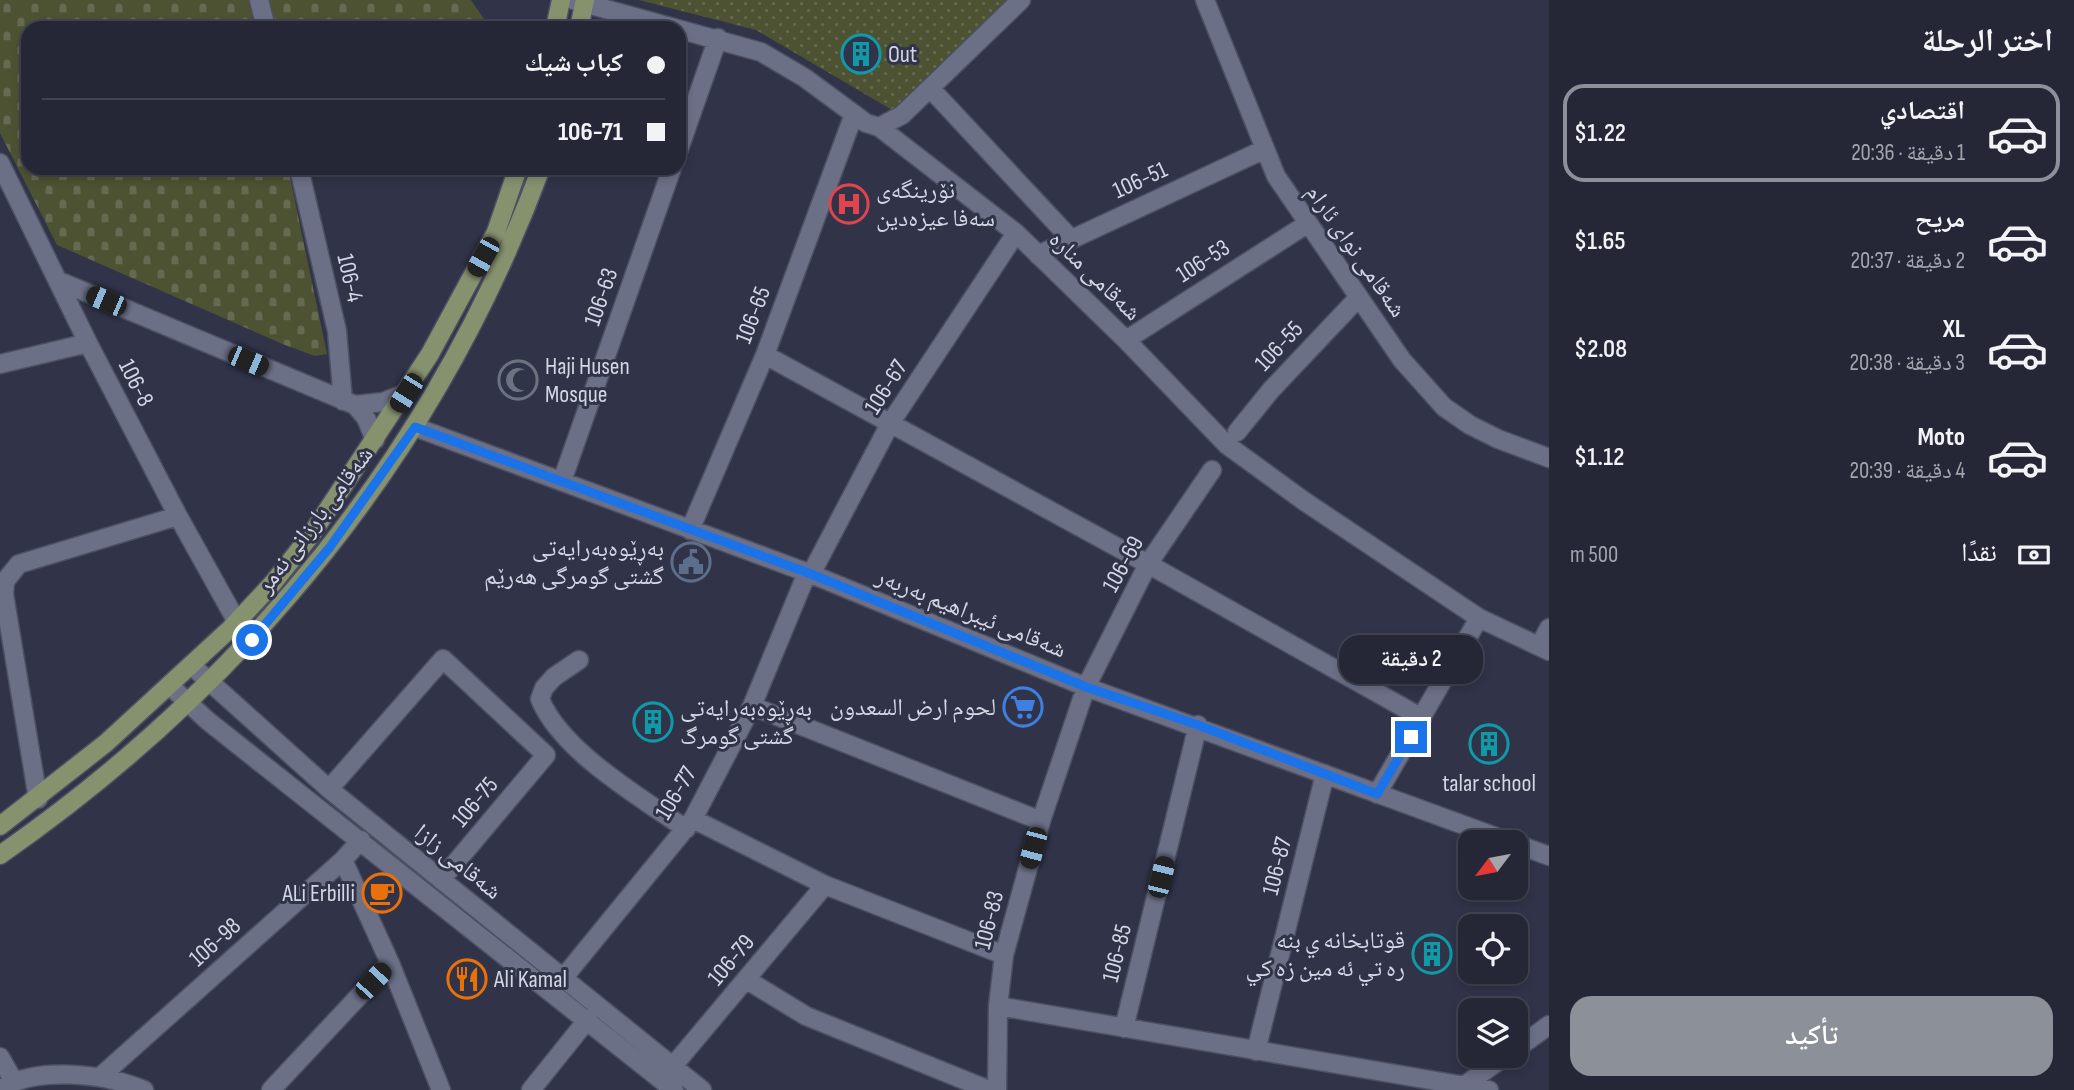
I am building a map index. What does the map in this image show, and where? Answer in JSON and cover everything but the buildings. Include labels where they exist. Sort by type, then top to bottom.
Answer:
[{"type":"main road","points":[[556,21],[561,0]]},
{"type":"main road","points":[[580,21],[581,1]]},
{"type":"main road","name":"شەقامی بارزانی نەمر","points":[[0,826],[38,799],[106,743],[191,665],[237,621],[311,535],[406,393],[496,232],[516,175]]},
{"type":"main road","name":"شەقامی بارزانی نەمر","points":[[0,855],[101,778],[187,704],[252,640],[301,584],[415,427],[514,242],[538,175]]},
{"type":"street","points":[[259,0],[264,21]]},
{"type":"street","points":[[879,127],[902,115],[1021,0]]},
{"type":"street","name":"شەقامی نوای ئارام","points":[[1205,0],[1264,150],[1307,224],[1402,360],[1444,407],[1498,439],[1549,458]]},
{"type":"street","name":"شەقامی منارە","points":[[581,1],[655,21]]},
{"type":"street","name":"شەقامی منارە","points":[[686,29],[761,52],[805,78],[854,114],[879,127],[1016,233],[1126,340],[1227,445],[1304,501],[1479,618],[1544,648]]},
{"type":"street","points":[[686,129],[718,38]]},
{"type":"street","points":[[929,88],[1071,239]]},
{"type":"street","name":"106-65","points":[[690,530],[765,355],[854,114]]},
{"type":"street","name":"106-51","points":[[1038,255],[1264,150]]},
{"type":"street","name":"106-8","points":[[0,163],[88,343],[178,516],[237,621]]},
{"type":"street","name":"106-4","points":[[301,175],[337,331],[349,403]]},
{"type":"street","name":"106-63","points":[[562,481],[670,175]]},
{"type":"street","name":"106-53","points":[[1126,340],[1307,224]]},
{"type":"street","name":"106-67","points":[[809,573],[891,422],[1016,233]]},
{"type":"street","points":[[59,281],[349,403],[366,418],[375,440]]},
{"type":"street","name":"106-55","points":[[1237,432],[1271,390],[1359,297]]},
{"type":"street","points":[[0,364],[88,343]]},
{"type":"street","points":[[765,355],[891,422],[1422,718]]},
{"type":"street","points":[[349,403],[383,402],[406,393]]},
{"type":"street","name":"شەقامی ئیبراهیم بەربەر","points":[[415,427],[809,573],[1086,687],[1198,725],[1477,830]]},
{"type":"street","name":"106-69","points":[[1086,687],[1148,564],[1212,470]]},
{"type":"street","points":[[38,799],[4,594],[5,581],[19,564],[178,516]]},
{"type":"street","name":"106-77","points":[[564,977],[689,824],[751,706],[809,573]]},
{"type":"street","points":[[1377,794],[1479,618]]},
{"type":"street","points":[[1544,648],[1549,628]]},
{"type":"street","name":"106-75","points":[[329,789],[443,659],[546,755],[441,880]]},
{"type":"street","points":[[579,660],[544,688],[540,699],[546,715],[596,766],[689,824],[825,885],[1004,955]]},
{"type":"street","name":"شەقامی زازا","points":[[191,665],[329,789],[702,1090]]},
{"type":"street","name":"شەقامی زازا","points":[[169,685],[187,704],[674,1090]]},
{"type":"street","name":"106-83","points":[[997,1090],[998,1006],[1004,955],[1041,821],[1086,687]]},
{"type":"street","points":[[751,706],[1041,821]]},
{"type":"street","name":"106-85","points":[[1124,1028],[1198,725]]},
{"type":"street","name":"106-87","points":[[1256,1051],[1325,774]]},
{"type":"street","name":"106-98","points":[[100,1077],[343,860],[360,840]]},
{"type":"street","points":[[1528,848],[1549,856]]},
{"type":"street","points":[[343,860],[390,963],[441,1090]]},
{"type":"street","name":"106-79","points":[[673,1066],[825,885]]},
{"type":"street","points":[[271,1090],[390,963]]},
{"type":"street","points":[[747,980],[806,1016],[989,1090]]},
{"type":"street","points":[[998,1006],[1489,1090]]},
{"type":"street","points":[[531,1090],[587,1019]]},
{"type":"street","points":[[1528,1040],[1549,1025]]},
{"type":"street","points":[[0,1057],[6,1085],[47,1075],[100,1077],[144,1090]]},
{"type":"street","points":[[1465,1085],[1489,1068]]},
{"type":"green space","points":[[0,0],[249,0],[254,21],[21,21],[21,174],[0,133]]},
{"type":"green space","points":[[268,0],[471,0],[485,21],[274,21]]},
{"type":"green space","points":[[639,0],[1007,0],[892,110],[756,30]]},
{"type":"green space","points":[[21,175],[289,175],[327,354],[315,356],[285,345],[57,245]]},
{"type":"place","name":"Out","points":[[861,54]]},
{"type":"place","name":"نۆرینگەی سەفا عیزەدین","points":[[849,204]]},
{"type":"place","name":"Haji Husen Mosque","points":[[518,380]]},
{"type":"place","name":"بەڕێوەبەرایەتی گشتی گومرگی هەرێم","points":[[691,562]]},
{"type":"place","name":"لحوم ارض السعدون","points":[[1023,707]]},
{"type":"place","name":"بەڕێوەبەرایەتی گشتی گومرگ","points":[[653,722]]},
{"type":"place","name":"talar school","points":[[1489,744]]},
{"type":"place","name":"ALi Erbilli","points":[[382,893]]},
{"type":"place","name":"قوتابخانه ي بنه ره تي ئه مين زه كي","points":[[1432,954]]},
{"type":"place","name":"Ali Kamal","points":[[467,979]]},
{"type":"route","points":[[252,640],[330,547],[415,427],[811,574],[1086,687],[1198,725],[1377,794],[1411,737]]}]
